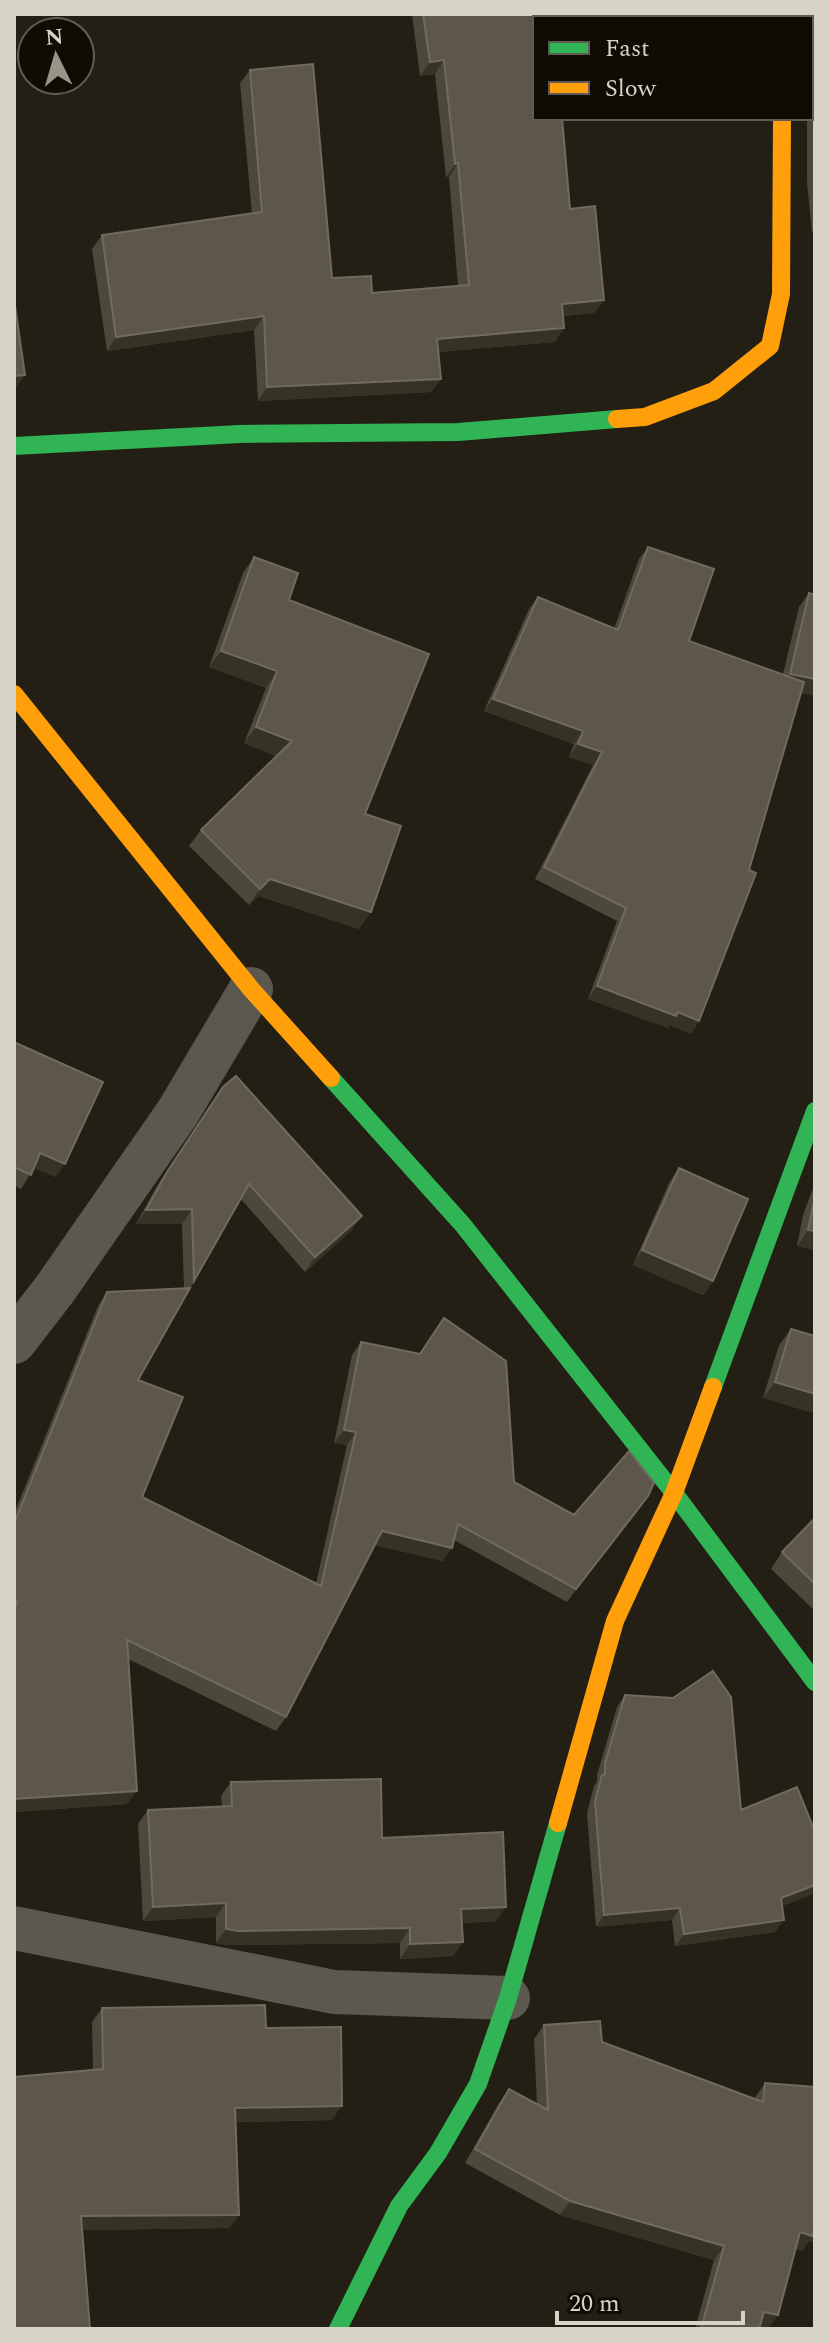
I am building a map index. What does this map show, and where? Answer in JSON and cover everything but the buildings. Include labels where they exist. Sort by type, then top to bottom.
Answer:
[{"type":"street","points":[[14,446],[240,434],[458,432],[645,417],[714,391],[770,346],[781,294],[782,120]]},
{"type":"street","points":[[14,694],[251,989],[463,1225],[674,1493],[815,1682]]},
{"type":"street","points":[[14,1342],[35,1285],[178,1112],[251,989]]},
{"type":"street","points":[[338,2329],[399,2206],[438,2153],[478,2084],[508,1998],[615,1621],[674,1493],[815,1111]]},
{"type":"street","points":[[14,1928],[334,1992],[508,1998]]},
{"type":"traffic: fast","points":[[14,446],[240,434],[458,432],[617,419]]},
{"type":"traffic: fast","points":[[331,1078],[463,1225],[674,1493],[815,1682]]},
{"type":"traffic: fast","points":[[713,1387],[815,1111]]},
{"type":"traffic: fast","points":[[338,2329],[399,2206],[438,2153],[478,2084],[508,1998],[558,1823]]},
{"type":"traffic: slow","points":[[617,419],[645,417],[714,391],[770,346],[781,294],[782,120]]},
{"type":"traffic: slow","points":[[14,694],[251,989],[331,1078]]},
{"type":"traffic: slow","points":[[558,1823],[615,1621],[674,1493],[713,1387]]}]
